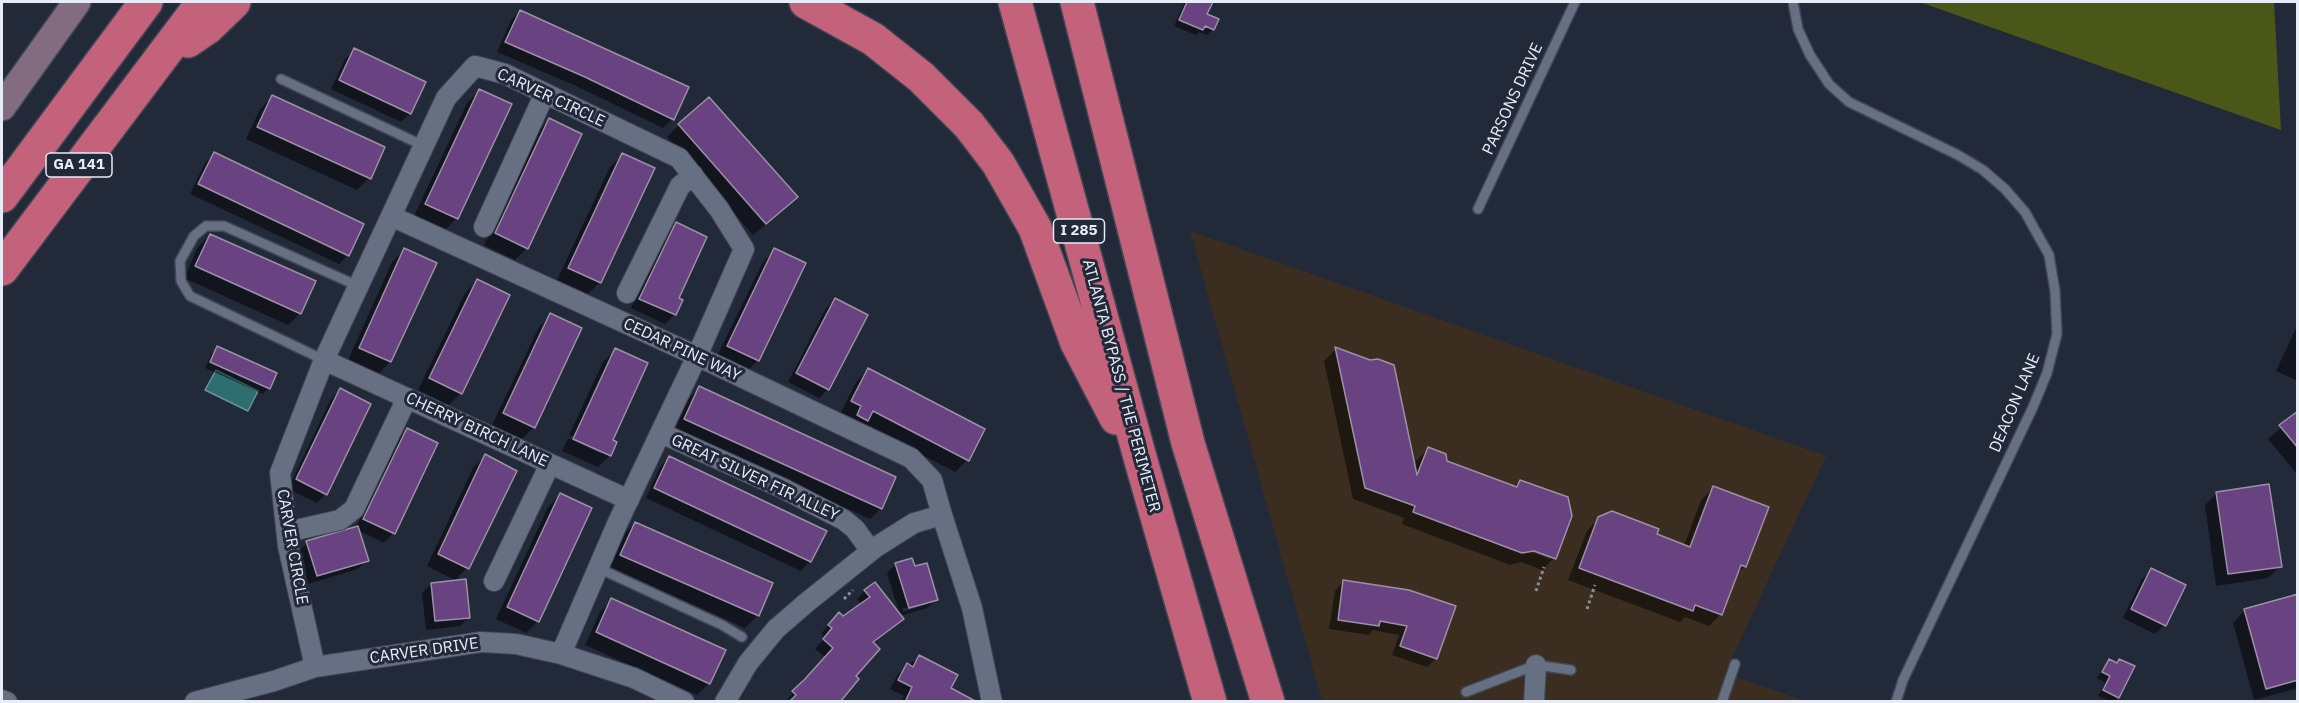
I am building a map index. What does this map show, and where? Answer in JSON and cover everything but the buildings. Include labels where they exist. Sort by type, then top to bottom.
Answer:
[{"type":"highway","name":"GA 141","points":[[2,196],[146,2]]},
{"type":"highway","name":"GA 141","points":[[2,269],[203,2]]},
{"type":"highway","points":[[157,63],[207,28],[234,2]]},
{"type":"highway","points":[[806,2],[873,39],[921,77],[969,125],[998,163],[1035,228],[1081,351],[1098,386],[1141,461]]},
{"type":"highway","name":"ATLANTA BYPASS / THE PERIMETER","points":[[1015,2],[1210,702]]},
{"type":"highway","points":[[1077,2],[1188,443],[1268,702]]},
{"type":"main road","points":[[2,107],[77,2]]},
{"type":"street","name":"CARVER CIRCLE","points":[[315,667],[287,532],[280,473],[324,360],[446,98],[475,66],[504,74],[680,158],[719,209],[744,249],[561,654]]},
{"type":"street","points":[[484,227],[545,93]]},
{"type":"street","points":[[627,293],[680,186],[693,175]]},
{"type":"street","name":"CEDAR PINE WAY","points":[[391,216],[697,356],[911,458],[932,480],[972,608],[992,702]]},
{"type":"street","name":"CHERRY BIRCH LANE","points":[[324,360],[629,500]]},
{"type":"street","points":[[287,532],[340,520],[354,508],[407,398]]},
{"type":"street","name":"GREAT SILVER FIR ALLEY","points":[[661,433],[836,515],[855,529],[871,551]]},
{"type":"street","points":[[494,581],[550,464]]},
{"type":"street","points":[[724,702],[748,663],[776,629],[871,551],[914,523],[942,514]]},
{"type":"street","name":"CARVER DRIVE","points":[[195,702],[274,681],[315,667],[481,642],[516,644],[561,654],[634,678],[684,702]]},
{"type":"street","points":[[1534,702],[1536,665]]},
{"type":"street","points":[[2,700],[7,702]]},
{"type":"lane","name":"PARSONS DRIVE","points":[[1478,209],[1575,2]]},
{"type":"lane","name":"DEACON LANE","points":[[1793,2],[1798,29],[1810,55],[1829,84],[1850,102],[1958,155],[1983,170],[2005,189],[2025,212],[2049,255],[2055,291],[2057,334],[2034,407],[1903,680],[1896,702]]},
{"type":"lane","points":[[281,79],[424,146]]},
{"type":"lane","points":[[324,360],[190,296],[181,282],[180,261],[194,236],[206,226],[224,226],[358,286]]},
{"type":"lane","points":[[598,568],[722,625],[742,637]]},
{"type":"lane","points":[[1722,702],[1735,664]]},
{"type":"lane","points":[[1466,692],[1536,665],[1571,670]]},
{"type":"path","points":[[1536,591],[1544,567]]},
{"type":"path","points":[[1587,609],[1595,585]]},
{"type":"shaded area","points":[[1190,231],[1826,456],[1725,673],[1805,701],[1322,701]]},
{"type":"shaded area","points":[[216,370],[258,391],[248,411],[205,390]]},
{"type":"green space","points":[[1919,2],[2274,2],[2281,130],[1928,5]]}]
